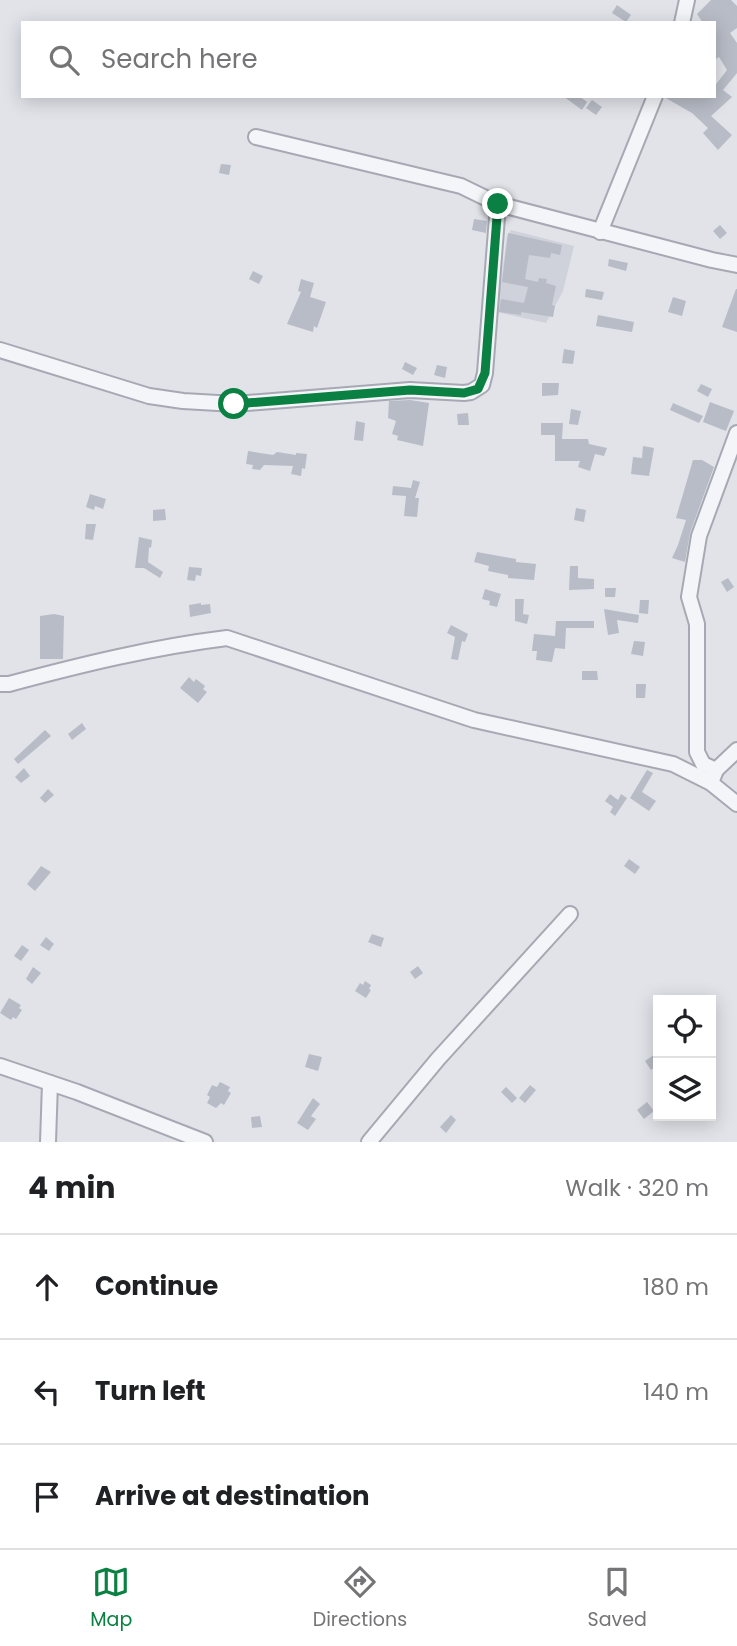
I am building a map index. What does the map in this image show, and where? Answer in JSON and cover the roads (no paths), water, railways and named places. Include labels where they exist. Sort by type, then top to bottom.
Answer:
[{"type":"street","points":[[682,21],[687,0]]},
{"type":"street","points":[[600,232],[654,98]]},
{"type":"street","points":[[256,137],[461,187],[498,204],[737,265]]},
{"type":"street","points":[[0,350],[149,396],[183,401],[234,404],[410,390],[471,392],[481,385],[485,373],[498,204]]},
{"type":"street","points":[[737,433],[699,536],[689,597],[697,624],[697,752],[703,764],[737,804]]},
{"type":"street","points":[[0,684],[190,642],[227,638],[474,720],[673,764],[713,777]]},
{"type":"street","points":[[713,777],[737,750]]},
{"type":"street","points":[[369,1142],[438,1059],[570,914]]},
{"type":"street","points":[[0,1066],[205,1142]]},
{"type":"street","points":[[48,1142],[50,1083]]}]
